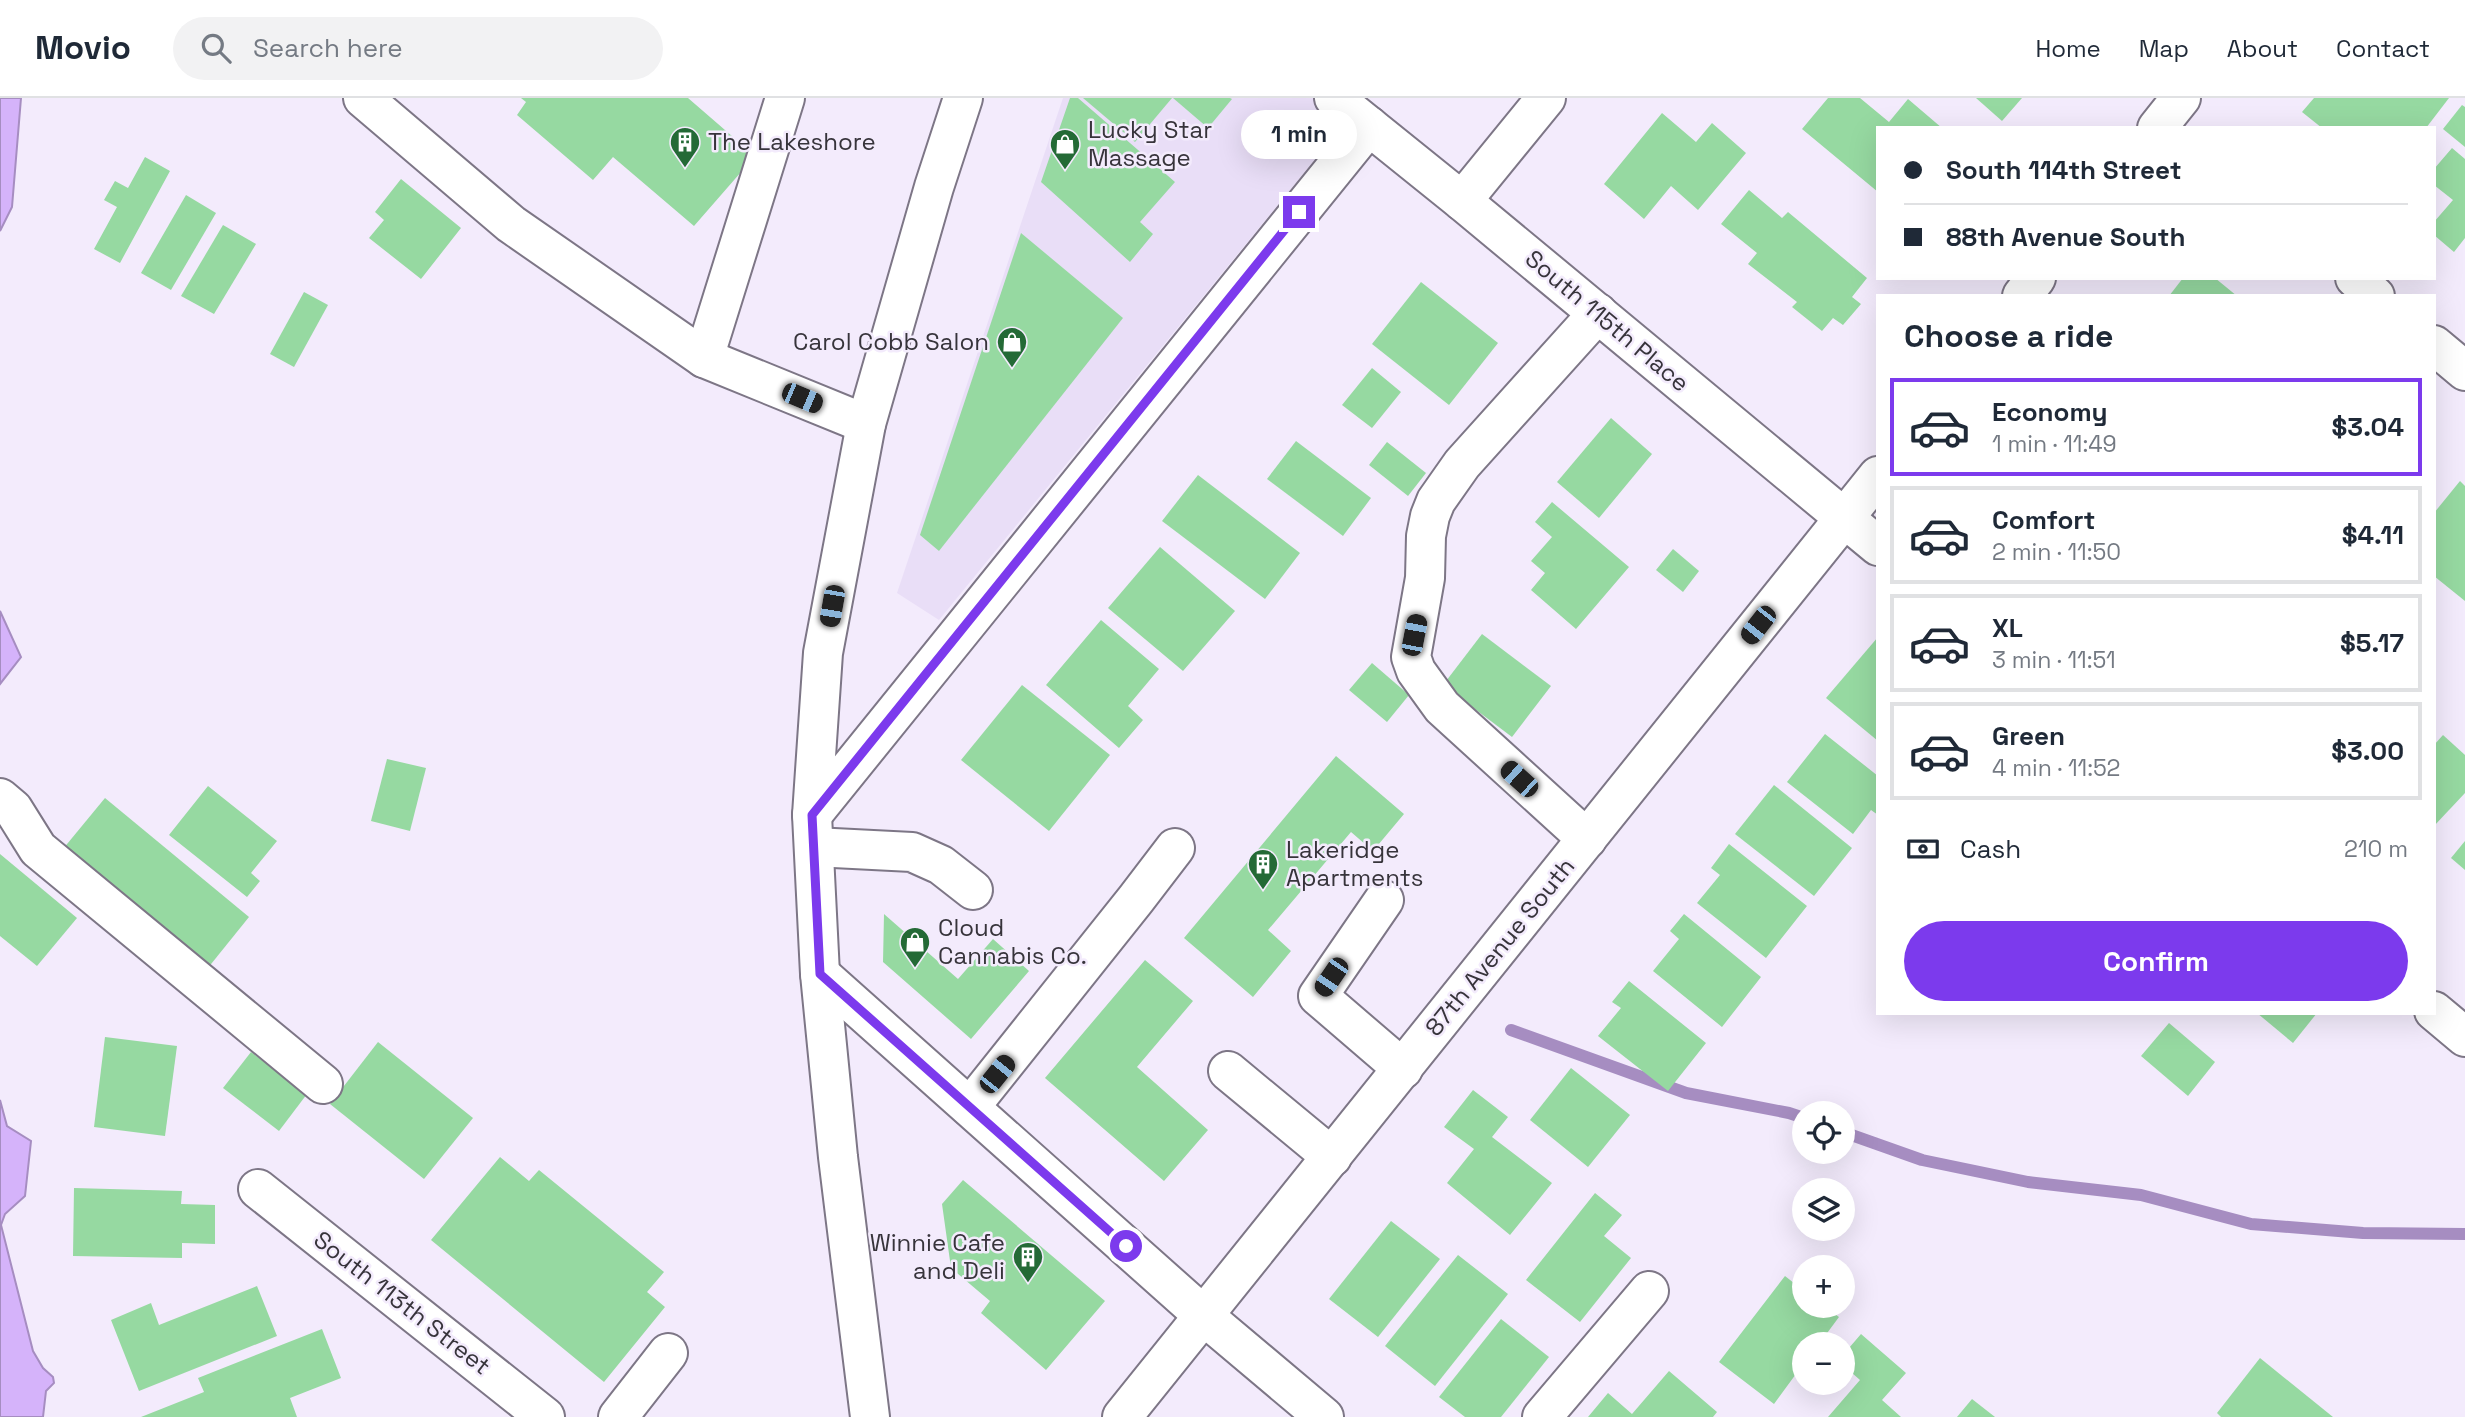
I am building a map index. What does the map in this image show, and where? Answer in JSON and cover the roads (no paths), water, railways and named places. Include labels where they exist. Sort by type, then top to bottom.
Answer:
[{"type":"street","points":[[363,98],[511,224],[704,358],[866,424]]},
{"type":"street","points":[[704,358],[785,98]]},
{"type":"street","points":[[870,1417],[838,1157],[820,974],[813,831],[823,653],[866,424],[934,187],[963,98]]},
{"type":"street","name":"South 115th Place","points":[[1334,98],[1876,544]]},
{"type":"street","points":[[1462,201],[1546,98]]},
{"type":"street","points":[[813,831],[1369,126]]},
{"type":"street","points":[[2024,294],[2034,280]]},
{"type":"street","points":[[2357,280],[2373,294]]},
{"type":"street","points":[[1587,839],[1442,707],[1421,678],[1411,657],[1426,578],[1424,555],[1428,526],[1436,501],[1462,464],[1598,313]]},
{"type":"street","points":[[2436,347],[2465,371]]},
{"type":"street","name":"87th Avenue South","points":[[1122,1417],[1876,478]]},
{"type":"street","points":[[0,798],[13,808],[38,849],[323,1084]]},
{"type":"street","points":[[813,831],[912,852],[941,864],[973,890]]},
{"type":"street","points":[[970,1107],[1175,848]]},
{"type":"street","points":[[1384,900],[1318,996],[1403,1069]]},
{"type":"street","points":[[820,974],[1204,1316],[1324,1417]]},
{"type":"street","points":[[2436,1013],[2465,1037]]},
{"type":"street","points":[[1228,1071],[1332,1157]]},
{"type":"street","name":"South 113th Street","points":[[258,1189],[545,1417]]},
{"type":"street","points":[[1542,1417],[1649,1291]]},
{"type":"street","points":[[618,1417],[668,1353]]},
{"type":"waterway","points":[[1511,1030],[1686,1093],[1792,1114]]},
{"type":"waterway","points":[[1855,1136],[1922,1160],[2028,1182],[2141,1195],[2251,1224],[2363,1233],[2465,1234]]},
{"type":"place","name":"The Lakeshore","points":[[685,169]]},
{"type":"place","name":"Lucky Star Massage","points":[[1065,171]]},
{"type":"place","name":"Carol Cobb Salon","points":[[1012,369]]},
{"type":"place","name":"Lakeridge Apartments","points":[[1263,891]]},
{"type":"place","name":"Cloud Cannabis Co.","points":[[915,969]]},
{"type":"place","name":"Winnie Cafe and Deli","points":[[1028,1284]]}]
